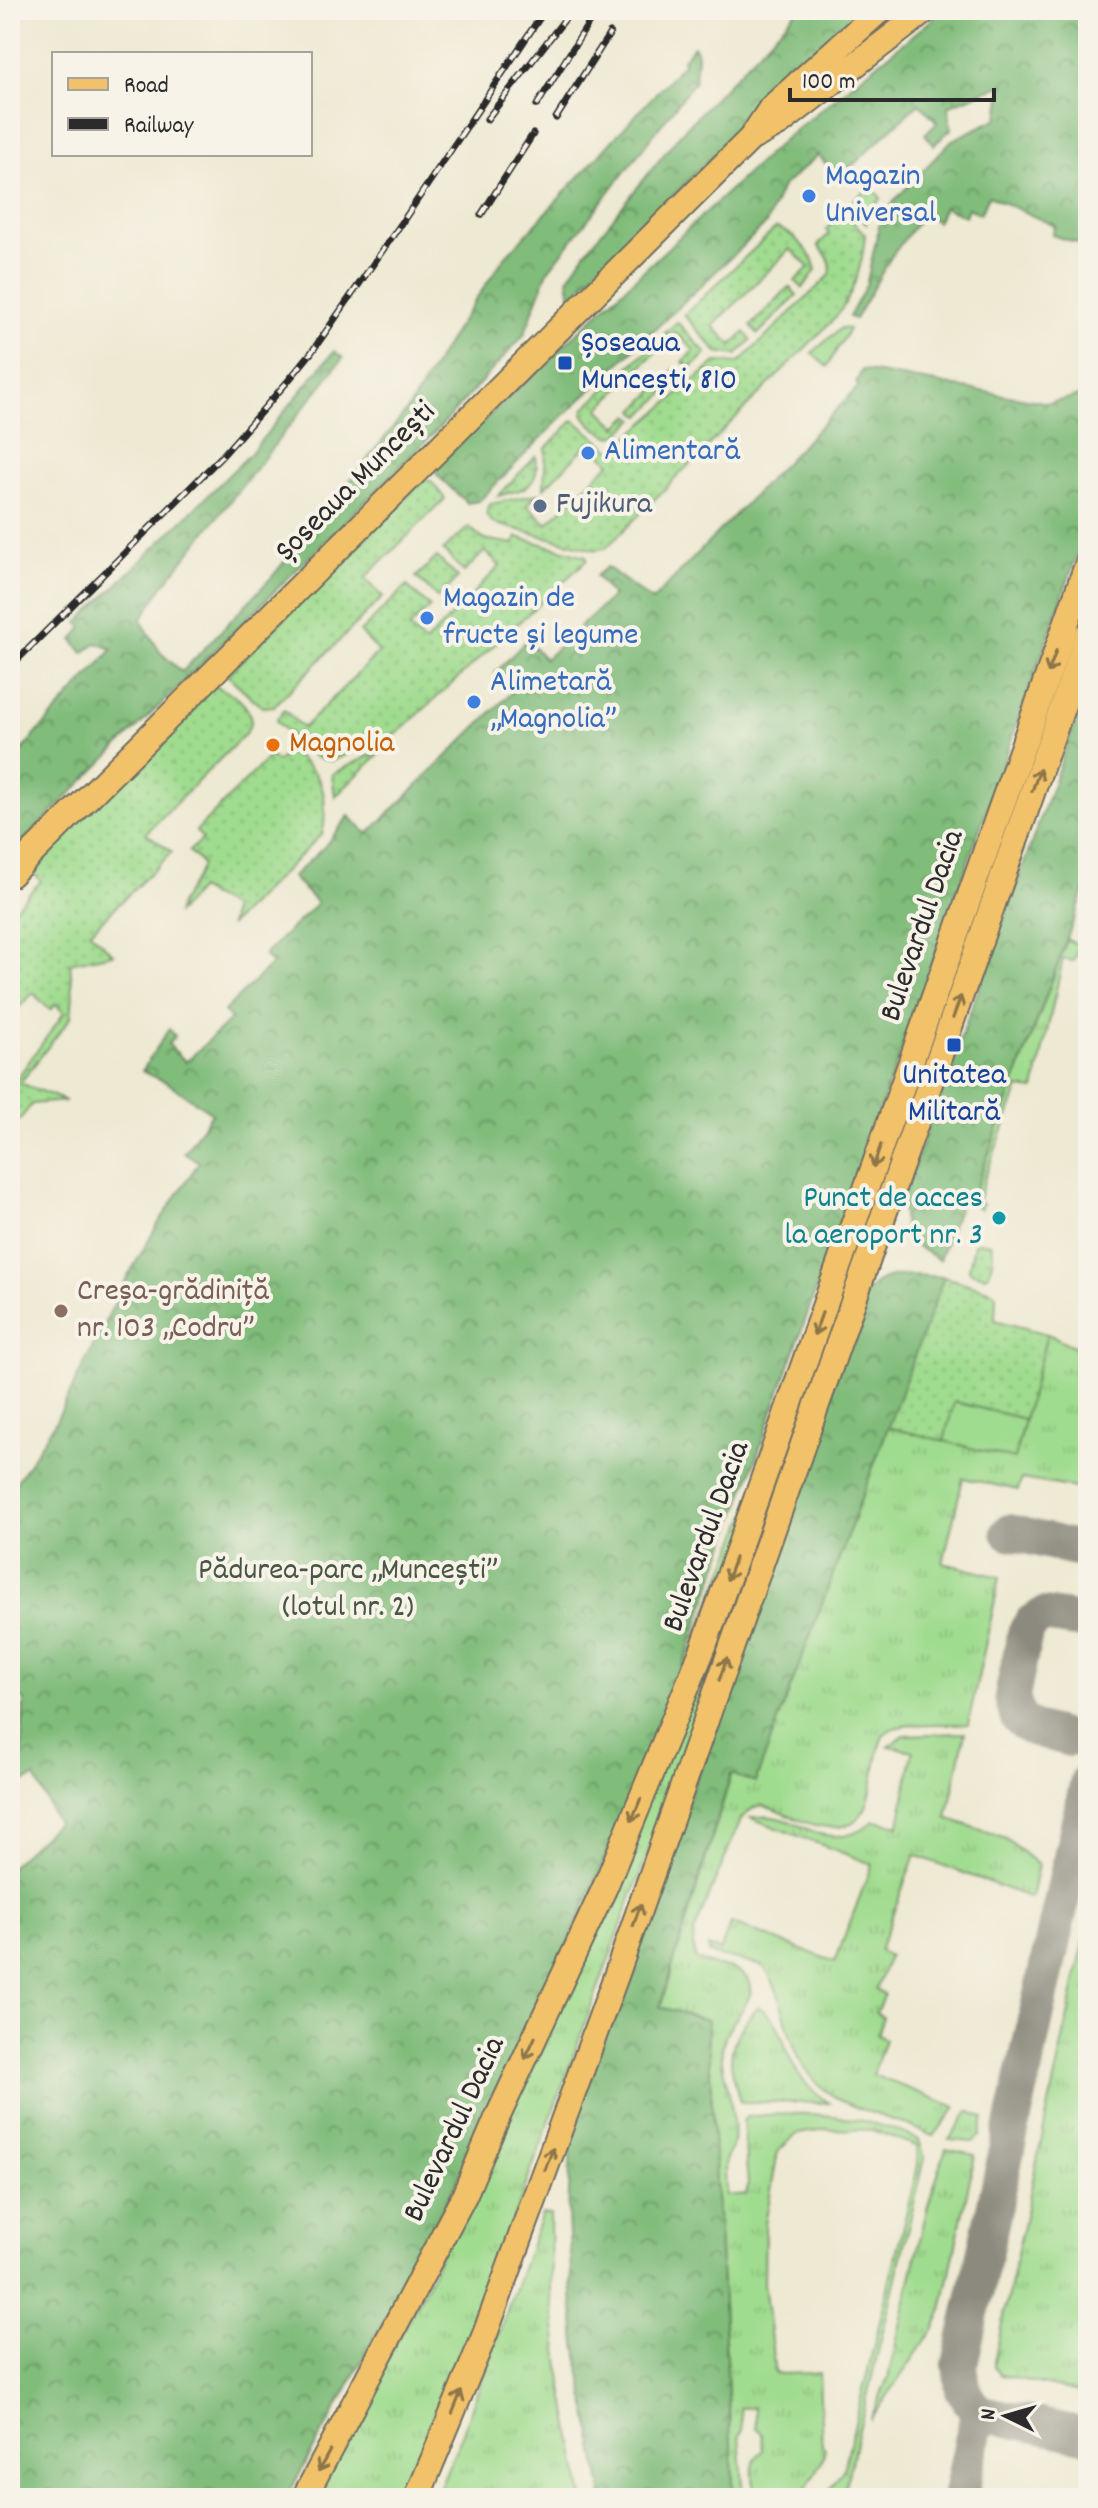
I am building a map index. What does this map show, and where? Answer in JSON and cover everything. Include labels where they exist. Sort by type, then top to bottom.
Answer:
[{"type":"main road","name":"Șoseaua Muncești","points":[[10,875],[751,138],[771,108],[880,10]]},
{"type":"main road","name":"Șoseaua Muncești","points":[[751,138],[780,123],[926,10]]},
{"type":"main road","name":"Bulevardul Dacia","points":[[304,2498],[464,2196],[605,1887],[704,1646],[1088,562]]},
{"type":"main road","name":"Bulevardul Dacia","points":[[417,2498],[485,2334],[571,2099],[1088,634]]},
{"type":"main road","points":[[844,1250],[868,1258]]},
{"type":"green space","points":[[798,10],[864,10],[571,297],[568,279],[585,253],[681,133]]},
{"type":"green space","points":[[944,10],[1088,10],[1088,246],[1052,235],[1055,226],[989,196],[980,214],[968,208],[965,216],[944,207],[937,222],[924,213],[891,257],[855,319],[849,317],[866,286],[880,222],[896,199],[952,140],[998,118],[1003,84],[948,106],[951,129],[934,145],[925,134],[937,122],[919,103],[839,178],[818,155],[782,187],[766,224],[558,421],[479,501],[467,503],[437,475],[435,466],[782,141]]},
{"type":"green space","points":[[694,46],[697,54],[695,81],[548,271],[524,335],[439,428],[10,854],[10,763],[113,649],[96,643],[83,653],[73,640],[83,627],[78,623],[250,454],[334,351],[343,358],[163,586],[141,620],[160,652],[182,672],[272,577],[409,408],[454,332],[504,258],[684,63],[682,60]]},
{"type":"green space","points":[[870,186],[881,198],[869,212],[866,224],[850,204]]},
{"type":"green space","points":[[843,211],[865,234],[856,277],[836,317],[607,547],[596,550],[493,523],[486,514],[490,504],[538,494],[527,505],[547,524],[610,463],[590,442],[544,488],[546,448],[574,420],[612,451],[716,362],[739,363],[830,275],[830,262],[818,245],[829,234],[826,230]]},
{"type":"green space","points":[[776,228],[801,244],[816,270],[803,288],[795,281],[809,267],[790,249],[713,326],[732,345],[745,332],[751,340],[737,355],[717,352],[684,315]]},
{"type":"green space","points":[[789,287],[797,295],[758,334],[751,326]]},
{"type":"green space","points":[[677,322],[706,353],[691,368],[683,362],[694,350],[675,332],[599,409],[617,427],[630,415],[635,419],[611,437],[591,424],[583,413],[585,408]]},
{"type":"green space","points":[[841,328],[849,329],[827,367],[812,353]]},
{"type":"green space","points":[[675,369],[682,376],[641,416],[635,410]]},
{"type":"green space","name":"Pădurea-parc „Muncești” (lotul nr. 2)","points":[[862,370],[1049,403],[1079,396],[1088,372],[1088,524],[676,1684],[575,1927],[493,2108],[355,2375],[286,2498],[10,2498],[10,1867],[57,1823],[35,1777],[20,1784],[24,1701],[10,1686],[10,1492],[56,1421],[128,1276],[199,1162],[184,1153],[212,1113],[166,1082],[142,1071],[169,1029],[175,1036],[168,1044],[186,1062],[231,1019],[224,1011],[272,964],[264,955],[317,903],[292,877],[324,847],[349,816],[368,834],[512,692],[495,673],[527,640],[545,659],[613,596],[596,576],[607,567],[652,601],[859,386],[856,383]]},
{"type":"green space","points":[[536,456],[533,481],[523,489],[498,496]]},
{"type":"green space","points":[[424,480],[431,481],[445,499],[365,578],[383,597],[274,706],[262,707],[227,675]]},
{"type":"green space","points":[[469,527],[483,539],[514,544],[517,537],[586,556],[587,560],[399,732],[331,761],[315,757],[276,720],[284,710],[303,728],[379,652],[360,632],[407,586],[430,607],[409,628],[425,643],[500,566],[485,551],[464,572],[443,550]]},
{"type":"green space","points":[[437,557],[458,578],[438,598],[416,577]]},
{"type":"green space","points":[[213,685],[244,704],[251,724],[244,735],[146,833],[172,852],[90,932],[113,954],[70,963],[73,995],[71,1017],[20,1083],[66,1101],[32,1104],[10,1132],[10,1088],[64,1013],[56,1004],[50,1010],[33,993],[10,1016],[10,905],[14,909],[41,881],[32,872],[34,862]]},
{"type":"green space","points":[[1088,687],[1088,841],[1085,849],[1088,881],[970,1204],[961,1202],[939,1260],[908,1237],[902,1200]]},
{"type":"green space","points":[[385,748],[335,797],[332,774]]},
{"type":"green space","points":[[289,751],[311,769],[319,781],[325,809],[322,834],[230,925],[232,908],[199,889],[177,913],[202,864],[189,851],[203,839],[196,831],[270,756],[277,762]]},
{"type":"green space","points":[[1067,940],[1079,944],[1074,961],[1063,959],[1034,1090],[1019,1088],[985,1177],[978,1202],[982,1204],[981,1209],[970,1204]]},
{"type":"green space","points":[[977,1242],[991,1244],[993,1256],[989,1274],[985,1276],[969,1269]]},
{"type":"green space","points":[[852,1262],[854,1264],[648,1852],[442,2414],[404,2498],[312,2498],[427,2285]]},
{"type":"green space","points":[[912,1275],[944,1277],[755,1783],[731,1774],[660,2007],[707,2020],[734,2498],[603,2498],[576,2345],[568,2215],[571,2140],[865,1294],[886,1278]]},
{"type":"green space","points":[[944,1277],[992,1291],[996,1295],[995,1320],[1047,1334],[1024,1419],[955,1402],[944,1441],[888,1427]]},
{"type":"green space","points":[[1047,1334],[1077,1347],[1076,1352],[1088,1354],[1088,1490],[1021,1479],[1018,1490],[963,1478],[943,1563],[1000,1577],[968,1724],[915,1725],[888,1731],[880,1744],[866,1807],[857,1819],[845,1826],[818,1826],[762,1805],[753,1808],[741,1819],[694,1932],[696,1959],[740,1973],[746,1977],[751,1988],[747,2002],[725,2036],[722,2053],[734,2131],[732,2147],[725,2162],[726,2196],[746,2194],[743,2121],[747,2117],[812,2114],[878,2125],[919,2140],[925,2158],[843,2496],[824,2498],[844,2468],[918,2165],[917,2146],[872,2130],[826,2129],[797,2134],[778,2151],[765,2224],[764,2283],[775,2374],[819,2373],[822,2446],[825,2449],[822,2462],[802,2495],[775,2492],[774,2498],[756,2498],[753,2466],[763,2451],[762,2433],[756,2429],[754,2407],[740,2408],[744,2498],[734,2498],[707,2020],[660,2008],[732,1773],[755,1782],[888,1427],[1014,1458]]},
{"type":"green space","points":[[954,1402],[1024,1419],[1014,1459],[944,1441]]},
{"type":"green space","points":[[965,1733],[947,1818],[1006,1839],[1038,1865],[1031,1898],[915,1855],[879,1951],[889,1956],[876,1990],[884,1994],[876,2013],[883,2017],[877,2035],[885,2039],[873,2075],[956,2107],[934,2136],[851,2105],[822,2088],[800,2060],[777,1992],[763,1966],[709,1954],[708,1947],[720,1951],[731,1923],[835,1962],[872,1864],[751,1818],[784,1819],[824,1835],[838,1836],[854,1832],[874,1821],[899,1825],[913,1751],[889,1746],[904,1735]]},
{"type":"green space","points":[[1088,1923],[1088,2394],[1001,2375],[994,2367],[994,2361]]},
{"type":"green space","points":[[759,2007],[778,2027],[801,2077],[829,2103],[741,2102],[731,2055],[736,2037]]},
{"type":"green space","points":[[969,2111],[984,2118],[980,2136],[973,2142],[949,2140]]},
{"type":"green space","points":[[946,2149],[975,2155],[942,2310],[934,2328],[870,2421],[888,2378],[927,2209]]},
{"type":"green space","points":[[542,2214],[550,2215],[551,2294],[562,2382],[583,2498],[435,2498],[461,2437]]},
{"type":"taxiway","points":[[1009,1532],[1088,1551]]},
{"type":"taxiway","points":[[1088,1622],[1044,1615],[1032,1622],[1025,1633],[1012,1697],[1018,1718],[1031,1728],[1070,1739],[1088,1735]]},
{"type":"taxiway","points":[[978,2413],[963,2390],[960,2364],[1088,1780]]},
{"type":"taxiway","points":[[960,2498],[978,2413],[1088,2436]]},
{"type":"railway","points":[[10,667],[222,456],[311,353],[545,10]]},
{"type":"railway","points":[[487,119],[572,10]]},
{"type":"railway","points":[[537,105],[590,21]]},
{"type":"railway","points":[[556,118],[610,33]]},
{"type":"railway","points":[[481,215],[533,134]]},
{"type":"place","name":"Magazin Universal","points":[[809,196]]},
{"type":"place","name":"Șoseaua Muncești, 810","points":[[565,363]]},
{"type":"place","name":"Alimentară","points":[[588,453]]},
{"type":"place","name":"Fujikura","points":[[540,506]]},
{"type":"place","name":"Magazin de fructe și legume","points":[[427,618]]},
{"type":"place","name":"Alimetară „Magnolia”","points":[[474,702]]},
{"type":"place","name":"Magnolia","points":[[273,745]]},
{"type":"place","name":"Unitatea Militară","points":[[954,1045]]},
{"type":"place","name":"Punct de acces la aeroport nr. 3","points":[[999,1218]]},
{"type":"place","name":"Creșa-grădiniță nr. 103 „Codru”","points":[[61,1311]]}]
